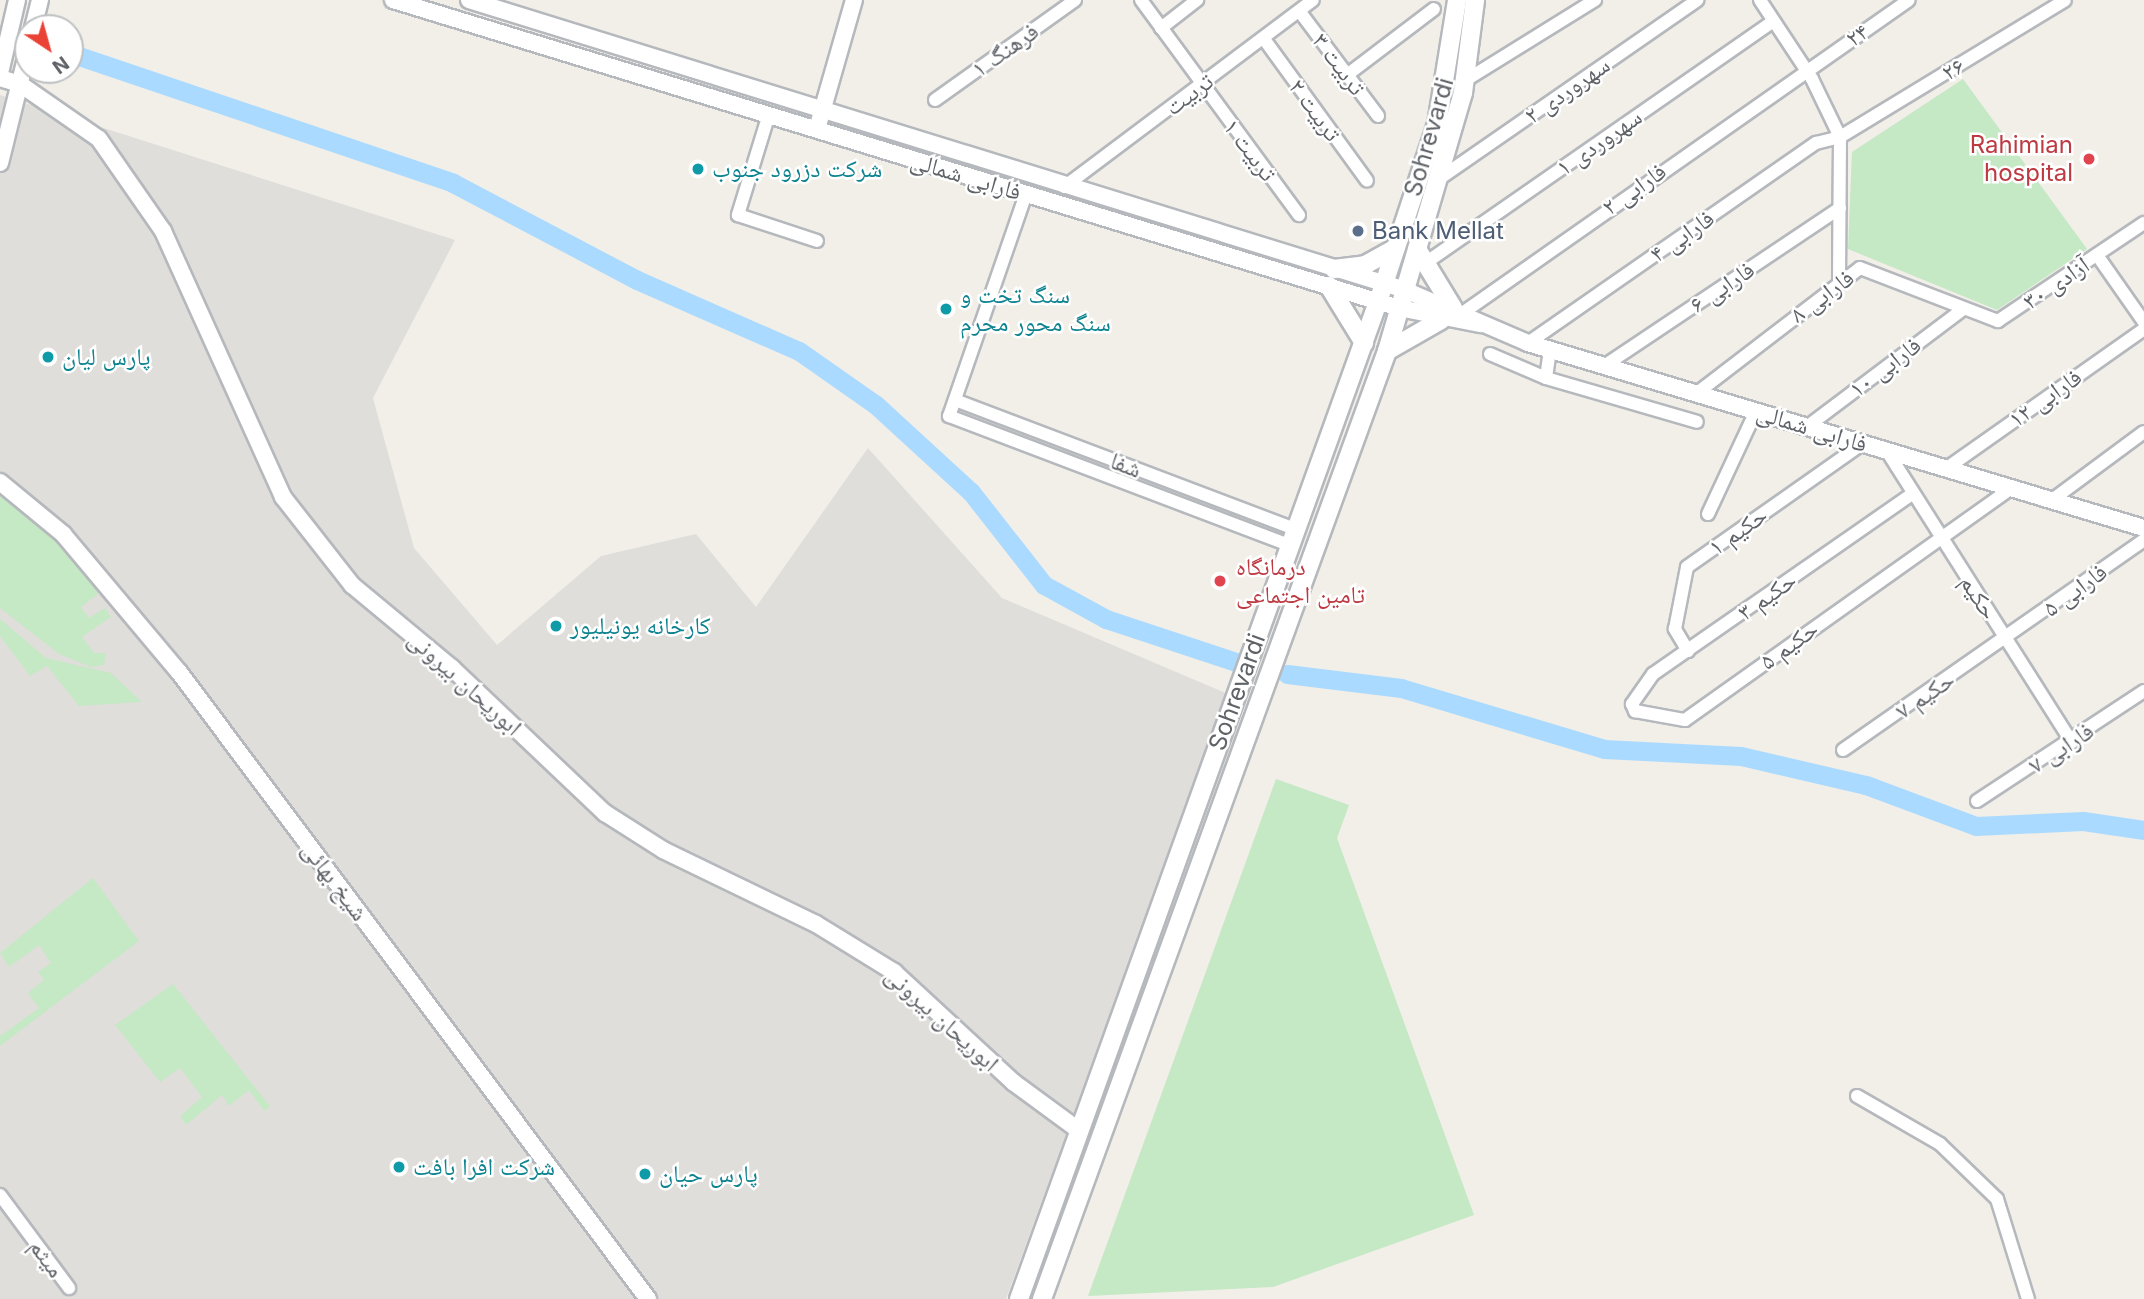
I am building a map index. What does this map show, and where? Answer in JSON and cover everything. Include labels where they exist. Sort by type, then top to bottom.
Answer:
[{"type":"main road","name":"Sohrevardi","points":[[1019,1299],[1077,1129],[1378,302],[1437,124],[1457,0]]},
{"type":"main road","name":"Sohrevardi","points":[[1042,1299],[1387,351],[1405,290],[1421,257],[1436,181],[1466,80],[1475,0]]},
{"type":"main road","points":[[1364,343],[1325,276],[1365,265],[1396,248]]},
{"type":"main road","points":[[1387,351],[1453,313],[1421,257]]},
{"type":"street","points":[[0,73],[17,0]]},
{"type":"street","name":"فارابی شمالی","points":[[393,0],[1026,194],[1325,276],[1384,284],[1405,290],[1528,344],[2144,528]]},
{"type":"street","name":"فارابی شمالی","points":[[469,0],[1064,187],[1325,276],[1378,302],[1399,309],[1453,313],[1482,324]]},
{"type":"street","points":[[817,130],[854,0]]},
{"type":"street","name":"فرهنگ ۱","points":[[935,100],[1075,0]]},
{"type":"street","name":"تربیت ۱","points":[[1141,0],[1299,215]]},
{"type":"street","points":[[1161,27],[1197,0]]},
{"type":"street","name":"تربیت","points":[[1064,187],[1313,0]]},
{"type":"street","points":[[1466,80],[1595,0]]},
{"type":"street","name":"سهروردی ۲","points":[[1436,181],[1697,0]]},
{"type":"street","points":[[1760,0],[1805,69],[1839,137],[1839,280]]},
{"type":"street","name":"۲۴","points":[[1805,69],[1909,0]]},
{"type":"street","name":"۲۶","points":[[1839,137],[2065,0]]},
{"type":"street","points":[[1347,75],[1433,9]]},
{"type":"street","name":"تربیت ۳","points":[[1300,12],[1378,116]]},
{"type":"street","name":"سهروردی ۱","points":[[1421,257],[1773,21]]},
{"type":"street","name":"تربیت ۲","points":[[1264,38],[1367,181]]},
{"type":"street","name":"فارابی ۲","points":[[1453,313],[1805,69]]},
{"type":"street","points":[[0,163],[20,84]]},
{"type":"street","name":"ابوریحان بیرونی","points":[[20,84],[99,139],[163,231],[283,497],[352,586],[452,668],[605,813],[663,850],[816,924],[894,972],[1013,1082],[1077,1129]]},
{"type":"street","points":[[769,114],[738,215],[817,241]]},
{"type":"street","name":"فارابی ۴","points":[[1528,344],[1816,143],[1839,137]]},
{"type":"street","points":[[955,400],[1026,194]]},
{"type":"street","name":"فارابی ۶","points":[[1604,366],[1840,208]]},
{"type":"street","name":"آزادی ۳۰","points":[[1963,309],[1998,321],[2144,223]]},
{"type":"street","points":[[2097,255],[2144,322]]},
{"type":"street","name":"فارابی ۸","points":[[1697,393],[1839,280],[1866,266],[1963,309]]},
{"type":"street","name":"فارابی ۱۰","points":[[1808,426],[1963,309]]},
{"type":"street","name":"فارابی ۱۲","points":[[1947,468],[2144,329]]},
{"type":"street","points":[[1546,378],[1550,350]]},
{"type":"street","points":[[1489,354],[1546,378],[1697,422]]},
{"type":"street","name":"شفا","points":[[955,400],[1273,521],[1294,538],[1267,537],[949,416],[955,400]]},
{"type":"street","points":[[1708,514],[1756,411]]},
{"type":"street","points":[[2052,500],[2144,432]]},
{"type":"street","name":"حکیم ۱","points":[[1688,651],[1675,629],[1687,567],[1862,444]]},
{"type":"street","name":"حکیم","points":[[1887,451],[1939,537],[2072,742]]},
{"type":"street","name":"شیخ بهائی","points":[[0,482],[63,534],[179,672],[648,1299]]},
{"type":"street","points":[[1163,497],[1169,482]]},
{"type":"street","name":"حکیم ۵","points":[[1632,707],[1685,720],[2011,488]]},
{"type":"street","name":"حکیم ۳","points":[[1632,707],[1653,674],[1912,494]]},
{"type":"street","points":[[1267,537],[1273,521]]},
{"type":"street","name":"فارابی ۵","points":[[2007,640],[2144,540]]},
{"type":"street","name":"حکیم ۷","points":[[1843,750],[2007,640]]},
{"type":"street","name":"فارابی ۷","points":[[1977,801],[2072,742],[2144,691]]},
{"type":"street","points":[[1857,1096],[1940,1144],[1997,1199],[2028,1299]]},
{"type":"street","name":"میثم","points":[[0,1195],[69,1288]]},
{"type":"shaded area","points":[[0,95],[455,240],[373,398],[414,548],[497,645],[601,556],[696,534],[756,607],[868,448],[1002,598],[1228,694],[1006,1299],[0,1299]]},
{"type":"green space","points":[[1963,79],[2087,249],[1997,310],[1848,249],[1852,152]]},
{"type":"green space","points":[[0,489],[45,527],[99,593],[81,607],[89,618],[105,608],[111,617],[82,637],[94,653],[106,653],[104,665],[91,667],[59,654],[0,608]]},
{"type":"green space","points":[[0,619],[46,658],[111,673],[142,702],[79,706],[47,666],[30,676],[0,636]]},
{"type":"green space","points":[[1276,779],[1349,805],[1337,838],[1474,1215],[1273,1287],[1088,1296]]},
{"type":"green space","points":[[93,878],[139,941],[0,1046],[0,1036],[39,1008],[28,993],[44,980],[38,972],[51,963],[39,945],[9,967],[0,953]]},
{"type":"green space","points":[[173,984],[270,1106],[264,1111],[249,1090],[229,1106],[222,1095],[186,1125],[180,1116],[202,1097],[180,1068],[160,1082],[115,1025]]},
{"type":"waterway","points":[[84,58],[453,183],[637,280],[799,351],[876,405],[971,492],[1044,585],[1106,619],[1236,662]]},
{"type":"waterway","points":[[1287,674],[1401,688],[1604,749],[1741,756],[1866,785],[1976,826],[2083,821],[2144,830]]},
{"type":"place","name":"Rahimian hospital","points":[[2089,159]]},
{"type":"place","name":"شرکت دزرود جنوب","points":[[698,169]]},
{"type":"place","name":"Bank Mellat","points":[[1358,231]]},
{"type":"place","name":"سنگ تخت و سنگ محور محرم","points":[[946,309]]},
{"type":"place","name":"پارس لیان","points":[[48,357]]},
{"type":"place","name":"درمانگاه تامین اجتماعی","points":[[1220,581]]},
{"type":"place","name":"کارخانه یونیلیور","points":[[556,626]]},
{"type":"place","name":"شرکت افرا بافت","points":[[399,1167]]},
{"type":"place","name":"پارس حیان","points":[[645,1174]]}]
